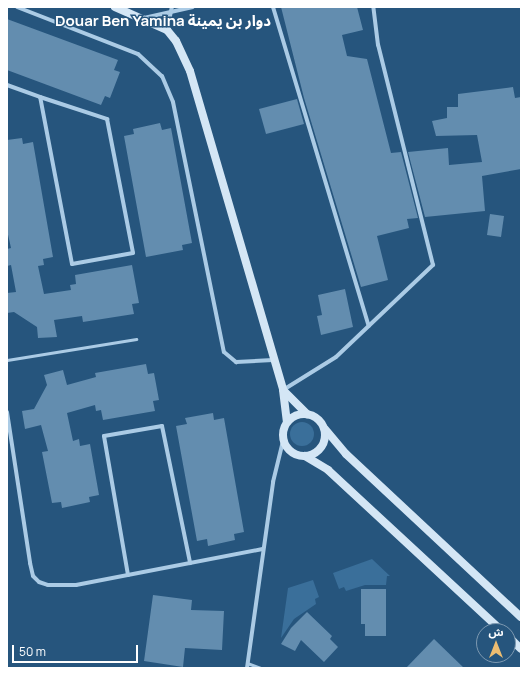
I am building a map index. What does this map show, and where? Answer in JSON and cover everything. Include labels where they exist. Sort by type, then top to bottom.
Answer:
[{"type":"main road","points":[[115,7],[144,18],[167,30],[176,41],[190,71],[273,360],[283,390],[287,422],[282,434],[283,441],[292,452],[305,456],[328,470],[493,623]]},
{"type":"main road","points":[[283,390],[306,414]]},
{"type":"main road","points":[[287,422],[299,414],[306,414],[318,419],[346,454],[521,617]]},
{"type":"main road","points":[[305,456],[321,448],[325,429]]},
{"type":"street","points":[[17,7],[138,54],[162,76],[174,102],[224,352],[236,362],[273,360]]},
{"type":"street","points":[[144,18],[173,9],[193,7]]},
{"type":"street","points":[[273,7],[369,326]]},
{"type":"street","points":[[283,390],[336,357],[433,265],[378,45],[373,7]]},
{"type":"street","points":[[167,30],[173,9]]},
{"type":"street","points":[[7,85],[107,119],[133,253],[72,264],[40,97]]},
{"type":"street","points":[[7,412],[32,576],[48,585],[60,585],[128,575],[263,549]]},
{"type":"street","points":[[128,575],[104,436],[162,426],[190,563]]},
{"type":"street","points":[[247,666],[273,482],[283,441]]},
{"type":"lane","points":[[7,360],[136,339]]},
{"type":"lane","points":[[247,666],[261,668]]},
{"type":"shaded area","points":[[302,422],[310,426],[314,434],[310,442],[302,446],[294,442],[290,434],[294,426]]},
{"type":"shaded area","points":[[372,559],[390,576],[387,576],[386,585],[365,585],[346,591],[344,587],[339,589],[333,573]]},
{"type":"shaded area","points":[[313,580],[319,597],[315,599],[316,604],[294,619],[281,638],[288,588]]},
{"type":"building","points":[[281,7],[357,7],[363,30],[342,35],[347,56],[367,59],[391,153],[401,152],[418,218],[407,219],[409,228],[377,236],[388,280],[361,287],[304,98]]},
{"type":"building","points":[[7,19],[118,60],[114,70],[120,72],[110,98],[105,96],[101,105],[7,70]]},
{"type":"building","points":[[513,87],[515,98],[521,97],[521,169],[482,176],[485,211],[425,217],[408,152],[448,148],[449,165],[482,162],[477,135],[436,136],[432,121],[447,118],[447,107],[458,107],[458,94]]},
{"type":"building","points":[[297,99],[304,124],[266,134],[259,109]]},
{"type":"building","points":[[160,123],[162,130],[171,128],[192,243],[182,245],[183,250],[146,257],[124,136],[134,134],[133,129]]},
{"type":"building","points":[[22,138],[23,144],[33,142],[53,257],[43,259],[44,265],[38,266],[44,294],[71,290],[70,285],[76,284],[75,275],[132,265],[139,303],[132,304],[134,314],[83,322],[82,316],[54,320],[57,337],[38,338],[37,327],[14,312],[7,313],[7,293],[16,292],[11,265],[7,266],[7,249],[11,248],[7,230],[7,140]]},
{"type":"building","points":[[490,214],[504,216],[501,237],[487,235]]},
{"type":"building","points":[[345,289],[353,327],[321,335],[317,316],[322,315],[318,295]]},
{"type":"building","points":[[146,364],[148,374],[154,373],[159,400],[153,401],[155,411],[103,420],[101,410],[96,411],[95,405],[67,413],[73,441],[79,439],[80,446],[90,444],[99,495],[89,497],[90,502],[62,508],[61,502],[52,503],[42,452],[48,451],[41,425],[25,429],[22,411],[34,409],[47,385],[44,375],[63,370],[67,385],[96,377],[95,373]]},
{"type":"building","points":[[213,413],[214,420],[224,418],[244,532],[234,534],[235,540],[208,546],[207,539],[197,541],[176,426],[187,424],[185,418]]},
{"type":"building","points":[[361,589],[386,589],[386,636],[365,636],[365,624],[361,624]]},
{"type":"building","points":[[153,595],[192,600],[191,610],[224,611],[222,650],[185,648],[183,667],[144,661]]},
{"type":"building","points":[[307,612],[332,636],[330,639],[338,647],[324,662],[301,640],[295,651],[281,644],[291,628]]},
{"type":"building","points":[[434,639],[464,668],[406,668]]},
{"type":"district","name":"Douar Ben Yamina دوار بن يمينة","points":[[163,21]]}]
